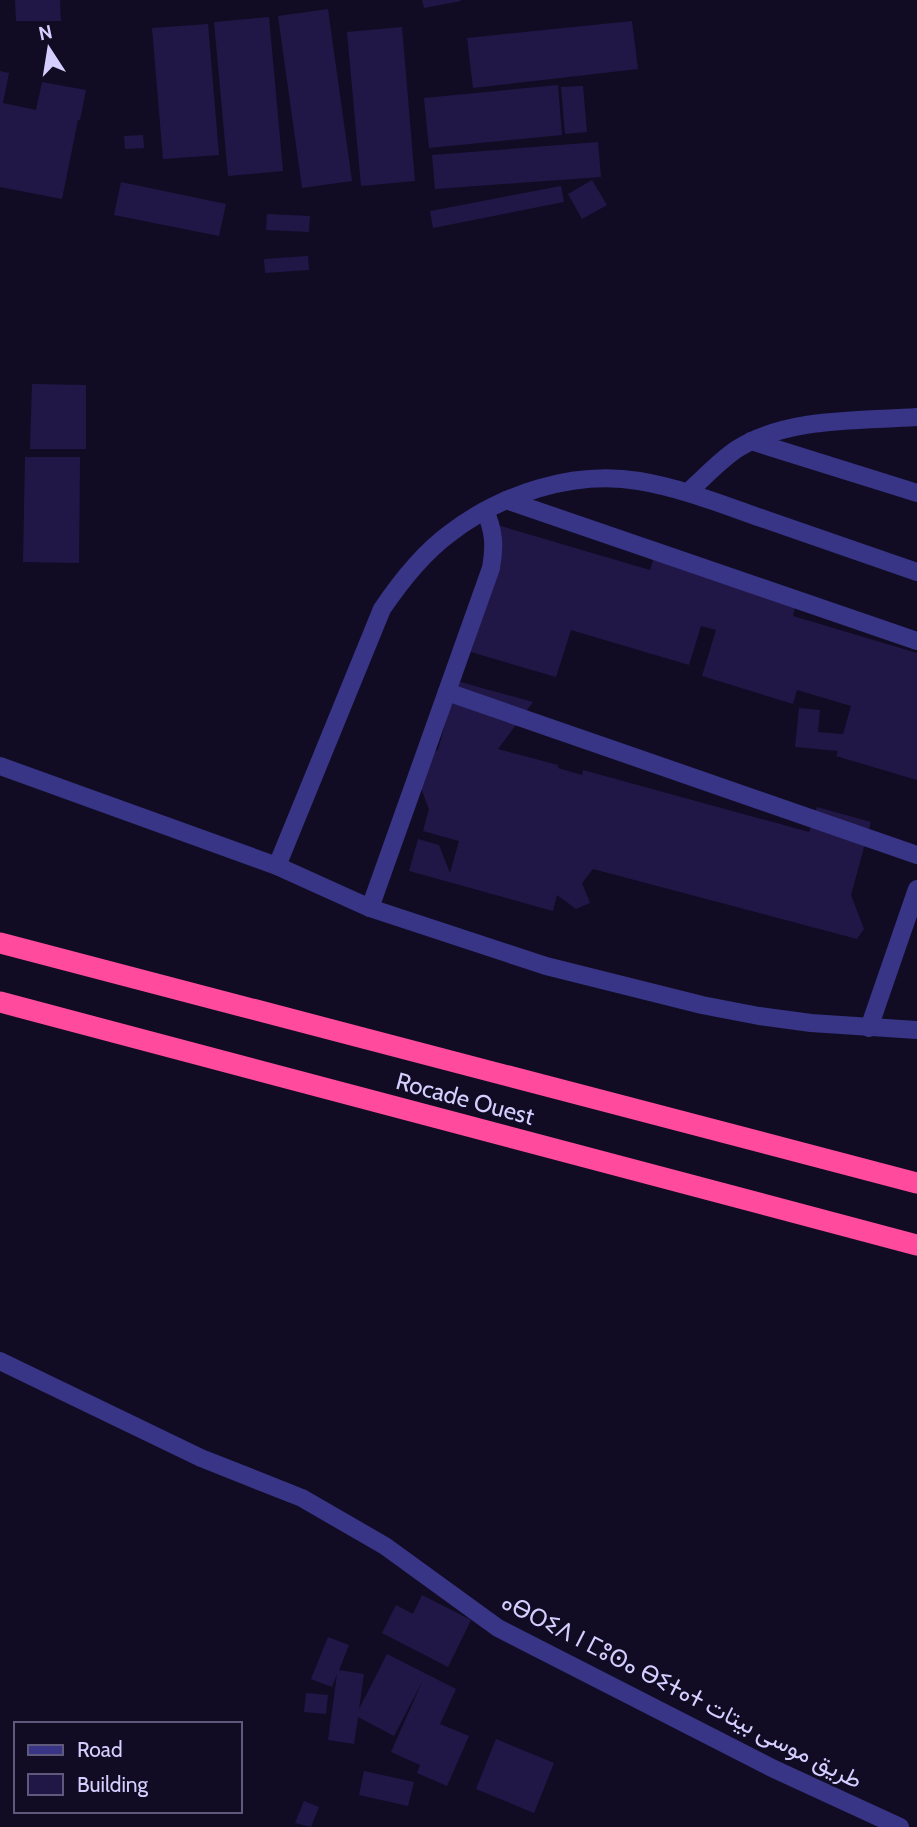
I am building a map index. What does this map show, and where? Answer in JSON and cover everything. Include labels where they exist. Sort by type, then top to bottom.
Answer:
[{"type":"highway","name":"Rocade Ouest","points":[[0,943],[917,1183]]},
{"type":"highway","name":"Rocade Ouest","points":[[0,1002],[917,1245]]},
{"type":"street","points":[[688,492],[724,458],[751,441],[788,428],[917,417]]},
{"type":"street","points":[[751,441],[917,493]]},
{"type":"street","points":[[277,866],[382,609],[401,581],[423,556],[449,534],[485,510],[506,500],[571,482],[604,479],[638,481],[688,492],[917,572]]},
{"type":"street","points":[[506,500],[917,641]]},
{"type":"street","points":[[370,908],[491,568],[493,534],[485,510]]},
{"type":"street","points":[[447,692],[917,855]]},
{"type":"street","points":[[0,766],[277,866],[370,908],[546,965],[645,992],[759,1016],[869,1028],[917,1030]]},
{"type":"street","points":[[869,1028],[917,889]]},
{"type":"street","name":"ⴰⴱⵔⵉⴷ ⵏ ⵎⵓⵙⴰ ⴱⵉⵜⴰⵜ طريق موسى بيتات","points":[[0,1361],[201,1458],[302,1498],[385,1546],[498,1629],[774,1769],[900,1827]]},
{"type":"building","points":[[15,0],[60,0],[61,21],[16,21]]},
{"type":"building","points":[[422,0],[460,0],[461,1],[424,8]]},
{"type":"building","points":[[328,9],[352,181],[302,188],[278,16]]},
{"type":"building","points":[[269,17],[283,171],[228,176],[214,22]]},
{"type":"building","points":[[632,21],[638,69],[473,88],[467,38]]},
{"type":"building","points":[[208,24],[219,155],[163,159],[152,28]]},
{"type":"building","points":[[402,27],[415,181],[361,186],[347,32]]},
{"type":"building","points":[[0,71],[9,73],[3,103],[36,110],[42,82],[86,90],[62,199],[0,187]]},
{"type":"building","points":[[558,85],[562,135],[429,148],[424,98]]},
{"type":"building","points":[[583,86],[587,132],[565,134],[561,87]]},
{"type":"building","points":[[143,135],[144,148],[125,149],[124,136]]},
{"type":"building","points":[[598,142],[601,177],[435,189],[432,155]]},
{"type":"building","points":[[592,180],[607,205],[582,219],[568,194]]},
{"type":"building","points":[[121,182],[226,204],[219,236],[114,215]]},
{"type":"building","points":[[561,186],[564,202],[433,228],[430,211]]},
{"type":"building","points":[[267,214],[310,216],[309,232],[266,230]]},
{"type":"building","points":[[308,256],[309,270],[265,273],[264,259]]},
{"type":"building","points":[[32,384],[86,385],[86,449],[30,449]]},
{"type":"building","points":[[25,457],[80,457],[79,563],[23,562]]},
{"type":"building","points":[[494,524],[650,570],[654,557],[797,600],[793,616],[917,653],[917,780],[836,756],[838,751],[795,747],[799,708],[820,710],[818,732],[843,734],[851,706],[797,690],[793,704],[702,676],[716,630],[701,626],[689,665],[571,630],[556,677],[471,652],[498,563],[483,559]]},
{"type":"building","points":[[457,681],[533,702],[498,749],[558,765],[558,768],[582,775],[583,770],[809,832],[817,807],[871,822],[851,895],[864,929],[857,939],[593,869],[582,883],[590,903],[576,909],[557,895],[553,911],[409,871],[418,839],[439,845],[450,873],[459,841],[423,831],[429,809],[414,771],[417,759],[438,750]]},
{"type":"building","points":[[422,1595],[471,1620],[448,1667],[382,1633],[396,1605],[413,1614]]},
{"type":"building","points":[[328,1637],[349,1645],[339,1670],[364,1674],[359,1709],[387,1654],[456,1689],[440,1724],[469,1736],[447,1786],[417,1773],[420,1765],[391,1752],[423,1680],[394,1736],[358,1717],[354,1744],[328,1740],[337,1674],[332,1687],[311,1679]]},
{"type":"building","points":[[306,1693],[328,1695],[326,1714],[304,1712]]},
{"type":"building","points":[[496,1739],[554,1763],[534,1813],[476,1789]]},
{"type":"building","points":[[364,1771],[414,1782],[408,1806],[359,1795]]},
{"type":"building","points":[[304,1801],[319,1807],[311,1827],[295,1823]]}]
